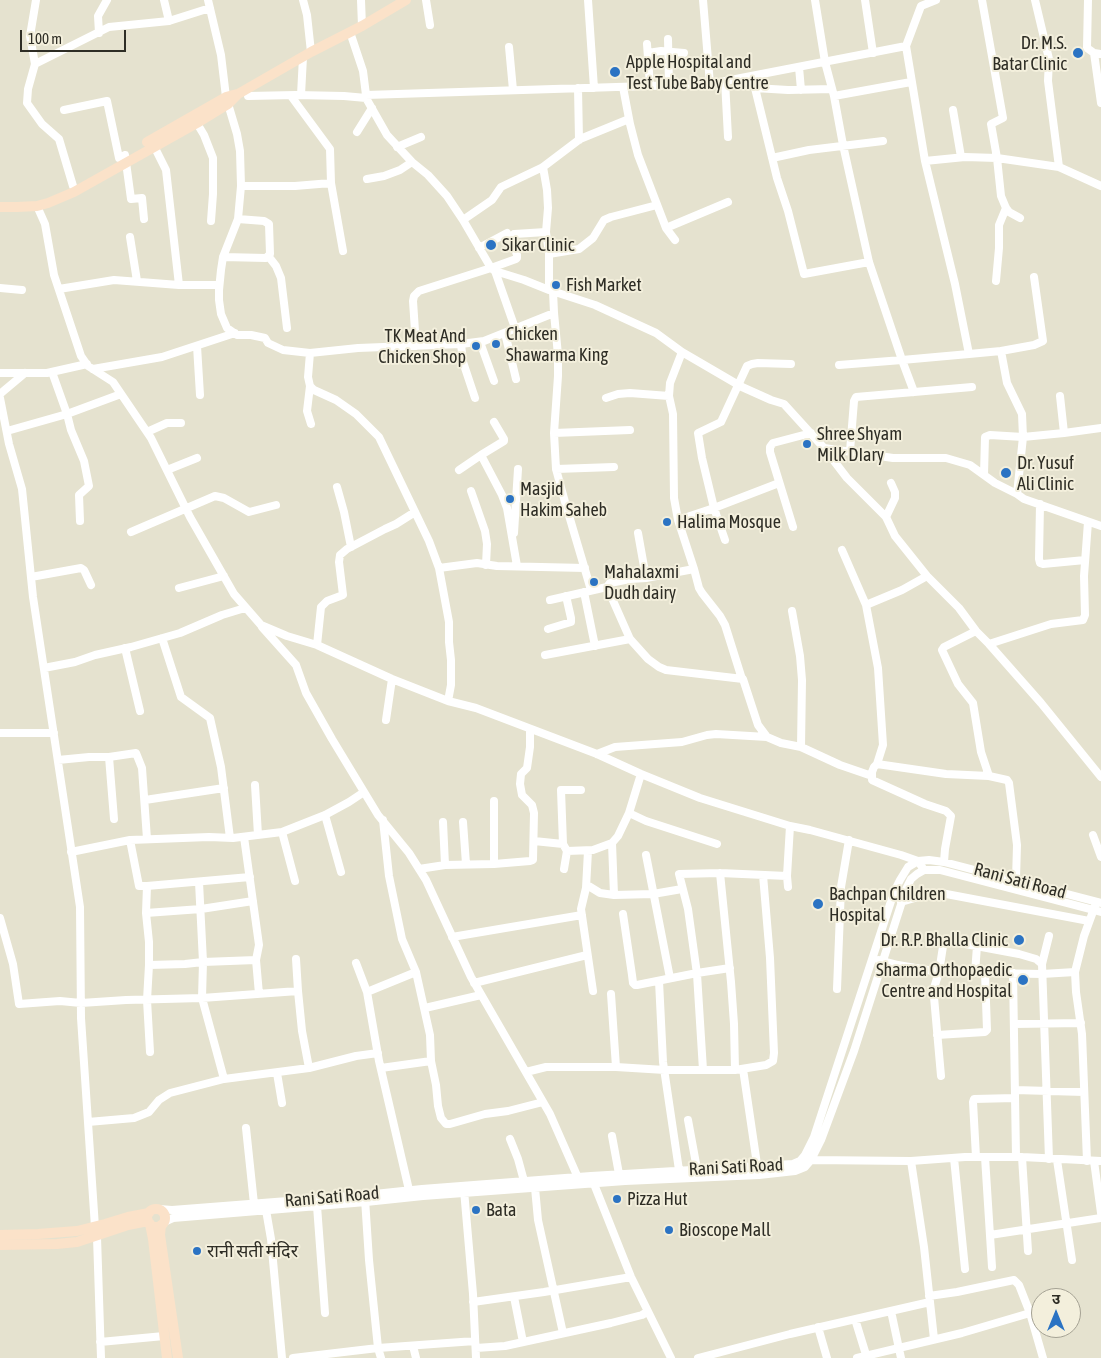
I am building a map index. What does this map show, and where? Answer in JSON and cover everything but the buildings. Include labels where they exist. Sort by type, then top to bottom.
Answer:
[{"type":"main road","points":[[0,207],[37,206],[48,203],[73,186],[227,100],[243,95],[307,54],[362,26],[406,0]]},
{"type":"main road","points":[[57,198],[74,192],[124,158]]},
{"type":"main road","points":[[167,1358],[149,1219],[151,1210],[159,1209],[164,1214],[161,1241],[178,1358]]},
{"type":"main road","points":[[0,1245],[68,1244],[86,1240],[96,1232],[128,1216],[149,1219],[157,1226],[162,1223]]},
{"type":"main road","points":[[0,1235],[77,1231],[96,1232]]},
{"type":"street","points":[[36,0],[30,36],[36,64],[28,89],[26,103],[42,124],[59,138],[73,186]]},
{"type":"street","points":[[99,33],[98,16],[107,0]]},
{"type":"street","points":[[164,0],[169,21]]},
{"type":"street","points":[[301,95],[307,54],[306,15],[303,0]]},
{"type":"street","points":[[361,0],[362,26]]},
{"type":"street","points":[[426,0],[430,25]]},
{"type":"street","points":[[588,0],[594,88]]},
{"type":"street","points":[[703,0],[710,84]]},
{"type":"street","points":[[815,0],[825,62],[869,262],[914,392]]},
{"type":"street","points":[[865,0],[872,53]]},
{"type":"street","points":[[936,0],[920,6],[906,46],[924,161],[955,284],[969,354]]},
{"type":"street","points":[[982,0],[1003,118],[991,124],[1001,196],[1006,208],[1020,218]]},
{"type":"street","points":[[1035,0],[1049,59],[1048,82],[1059,167]]},
{"type":"street","points":[[1088,0],[1087,48],[1098,53],[1101,103]]},
{"type":"street","points":[[36,64],[109,27],[169,21],[209,4],[221,55],[227,100],[240,151],[241,186],[238,219],[223,257],[219,285],[221,314],[227,328],[237,335],[265,338],[268,343],[282,350],[310,353],[351,349],[461,344],[480,342],[554,313]]},
{"type":"street","points":[[350,32],[363,72],[366,96],[387,135],[447,196],[463,220],[493,270],[515,328]]},
{"type":"street","points":[[668,39],[669,86]]},
{"type":"street","points":[[647,44],[650,86]]},
{"type":"street","points":[[243,95],[366,96],[710,84],[906,46]]},
{"type":"street","points":[[509,47],[513,90]]},
{"type":"street","points":[[648,53],[684,53]]},
{"type":"street","points":[[799,67],[801,90]]},
{"type":"street","points":[[749,77],[755,88],[777,178],[788,211],[804,274],[869,262]]},
{"type":"street","points":[[725,81],[728,137]]},
{"type":"street","points":[[755,88],[833,92],[912,82]]},
{"type":"street","points":[[623,87],[638,155],[666,228],[675,240]]},
{"type":"street","points":[[578,88],[579,140]]},
{"type":"street","points":[[291,96],[329,146],[331,183],[343,251]]},
{"type":"street","points":[[64,110],[107,101],[124,158],[131,199],[142,198],[144,219]]},
{"type":"street","points":[[358,132],[372,108]]},
{"type":"street","points":[[953,110],[961,158]]},
{"type":"street","points":[[463,220],[492,200],[501,187],[543,166],[579,140],[629,119]]},
{"type":"street","points":[[194,120],[204,135],[213,158],[211,221]]},
{"type":"street","points":[[397,147],[421,137]]},
{"type":"street","points":[[772,158],[809,150],[883,141]]},
{"type":"street","points":[[152,143],[166,170],[178,285]]},
{"type":"street","points":[[924,161],[997,158],[1059,167],[1101,186]]},
{"type":"street","points":[[368,179],[400,170],[412,162]]},
{"type":"street","points":[[543,166],[548,208],[546,232],[558,369],[554,433],[556,469],[585,568],[595,646]]},
{"type":"street","points":[[241,186],[296,186],[331,183]]},
{"type":"street","points":[[666,228],[728,202]]},
{"type":"street","points":[[549,254],[579,249],[593,238],[604,220],[657,205]]},
{"type":"street","points":[[37,206],[45,224],[54,276],[81,356],[86,364],[113,382],[146,432],[186,509],[234,594],[296,665],[306,693],[364,792],[426,880],[474,983],[550,1114],[580,1181]]},
{"type":"street","points":[[996,280],[999,225],[1006,208]]},
{"type":"street","points":[[238,219],[264,221],[269,224],[271,252],[269,257]]},
{"type":"street","points":[[416,346],[413,301],[414,296],[419,291],[493,270],[517,258],[512,240],[514,234],[546,232]]},
{"type":"street","points":[[479,248],[507,233]]},
{"type":"street","points":[[130,237],[137,281]]},
{"type":"street","points":[[223,257],[269,257]]},
{"type":"street","points":[[269,257],[276,266],[281,278],[287,328]]},
{"type":"street","points":[[493,270],[595,305],[656,333],[682,352],[738,384],[771,400],[784,404],[824,448],[847,478],[886,517],[895,536],[927,576],[959,608],[976,631],[1041,703],[1101,777]]},
{"type":"street","points":[[838,365],[1001,351],[1034,345],[1043,341],[1034,277]]},
{"type":"street","points":[[58,289],[114,280],[178,285],[219,285]]},
{"type":"street","points":[[0,288],[22,290]]},
{"type":"street","points":[[94,369],[151,360],[235,333]]},
{"type":"street","points":[[505,333],[516,379]]},
{"type":"street","points":[[480,342],[494,381]]},
{"type":"street","points":[[461,344],[463,362],[475,398]]},
{"type":"street","points":[[197,346],[200,395]]},
{"type":"street","points":[[1001,351],[1007,383],[1022,414],[1023,436],[1017,494]]},
{"type":"street","points":[[682,352],[670,383],[669,396],[673,414],[674,498],[678,520],[699,588],[720,616],[758,725],[767,737]]},
{"type":"street","points":[[310,353],[308,377],[310,386],[307,412],[311,424]]},
{"type":"street","points":[[724,540],[714,508],[698,433],[721,422],[746,366],[758,362],[791,364]]},
{"type":"street","points":[[0,372],[47,373],[86,364]]},
{"type":"street","points":[[52,372],[71,430],[84,461],[88,481],[88,486],[79,495],[80,521]]},
{"type":"street","points":[[25,373],[0,396],[22,489],[31,577],[80,907],[81,1003],[96,1232],[101,1358]]},
{"type":"street","points":[[310,386],[351,410],[379,437],[430,541],[439,568],[449,622],[451,685],[448,701]]},
{"type":"street","points":[[850,451],[854,401],[856,397],[972,387]]},
{"type":"street","points":[[606,398],[630,393],[669,396]]},
{"type":"street","points":[[7,431],[67,414],[121,394]]},
{"type":"street","points":[[1060,396],[1064,433]]},
{"type":"street","points":[[459,470],[505,440],[494,422]]},
{"type":"street","points":[[146,432],[167,423],[182,423]]},
{"type":"street","points":[[984,475],[985,437],[1064,433],[1101,428]]},
{"type":"street","points":[[554,433],[630,430]]},
{"type":"street","points":[[793,527],[770,447],[773,443],[811,433]]},
{"type":"street","points":[[824,448],[894,458],[946,458],[970,465],[995,483],[1024,499],[1101,526]]},
{"type":"street","points":[[481,455],[504,500],[517,566]]},
{"type":"street","points":[[167,470],[197,458]]},
{"type":"street","points":[[556,469],[614,467]]},
{"type":"street","points":[[513,540],[518,469]]},
{"type":"street","points":[[678,520],[779,483]]},
{"type":"street","points":[[886,517],[895,498],[895,492],[891,483]]},
{"type":"street","points":[[337,487],[351,547]]},
{"type":"street","points":[[471,491],[485,531],[487,544],[486,565]]},
{"type":"street","points":[[131,532],[214,496],[224,498],[248,512],[276,505]]},
{"type":"street","points":[[1040,504],[1040,563],[1085,560]]},
{"type":"street","points":[[317,645],[321,607],[327,601],[343,595],[338,562],[340,555],[351,547],[416,512]]},
{"type":"street","points":[[989,644],[1052,624],[1083,620],[1088,522]]},
{"type":"street","points":[[638,533],[646,578]]},
{"type":"street","points":[[842,550],[866,605],[874,644],[883,745],[878,764],[874,767],[872,780],[925,804],[946,811],[951,816],[944,862]]},
{"type":"street","points":[[439,568],[473,563],[585,568]]},
{"type":"street","points":[[31,577],[81,568],[84,570],[91,585]]},
{"type":"street","points":[[550,600],[607,587],[610,584],[630,578],[646,578],[694,569]]},
{"type":"street","points":[[179,588],[224,576]]},
{"type":"street","points":[[866,605],[902,590],[927,576]]},
{"type":"street","points":[[607,587],[630,639],[659,667],[666,670],[742,679]]},
{"type":"street","points":[[548,629],[571,622],[566,596]]},
{"type":"street","points":[[44,668],[76,662],[95,655],[180,633],[222,615],[246,608]]},
{"type":"street","points":[[792,611],[802,680],[801,747]]},
{"type":"street","points":[[261,625],[286,636],[317,645],[392,679],[448,701],[476,708],[597,754],[700,798],[790,826],[902,854],[918,861],[924,870]]},
{"type":"street","points":[[976,631],[944,647],[942,650],[958,684],[973,703],[981,752],[988,776]]},
{"type":"street","points":[[162,638],[181,697],[210,718],[221,767],[230,838]]},
{"type":"street","points":[[545,655],[630,639]]},
{"type":"street","points":[[126,648],[140,711]]},
{"type":"street","points":[[386,720],[392,679]]},
{"type":"street","points":[[419,869],[445,865],[494,864],[533,860],[534,813],[532,805],[522,795],[520,784],[521,774],[527,768],[530,729]]},
{"type":"street","points":[[0,733],[54,733]]},
{"type":"street","points":[[597,754],[615,747],[682,742],[716,734],[767,737],[781,743],[801,747],[840,765],[872,776]]},
{"type":"street","points":[[58,760],[109,757],[136,753],[142,768],[148,839]]},
{"type":"street","points":[[109,757],[114,819]]},
{"type":"street","points":[[878,764],[946,774],[988,776],[1004,779],[1009,783],[1017,845],[1016,880]]},
{"type":"street","points":[[567,852],[593,850],[612,843],[618,836],[629,813],[641,774]]},
{"type":"street","points":[[255,785],[258,835]]},
{"type":"street","points":[[145,800],[224,788]]},
{"type":"street","points":[[564,869],[567,852],[563,844],[561,790],[581,790]]},
{"type":"street","points":[[71,852],[130,840],[230,838],[282,832],[325,815],[364,792]]},
{"type":"street","points":[[494,801],[494,864]]},
{"type":"street","points":[[629,813],[646,821],[717,844]]},
{"type":"street","points":[[325,815],[340,872]]},
{"type":"street","points":[[383,820],[389,876],[402,938],[416,972],[425,1008],[430,1035],[431,1061],[441,1118],[446,1124],[450,1124],[485,1114],[508,1111],[543,1102]]},
{"type":"street","points":[[443,822],[445,865]]},
{"type":"street","points":[[463,822],[466,864]]},
{"type":"street","points":[[788,887],[790,826]]},
{"type":"street","points":[[282,832],[295,881]]},
{"type":"street","points":[[1093,834],[1101,857]]},
{"type":"street","points":[[244,837],[259,944],[256,960],[258,994]]},
{"type":"street","points":[[130,840],[139,886],[250,878]]},
{"type":"street","points":[[837,989],[841,887],[849,840]]},
{"type":"street","points":[[534,841],[563,844]]},
{"type":"street","points":[[612,843],[614,895]]},
{"type":"street","points":[[588,851],[587,885],[582,915],[593,991]]},
{"type":"street","points":[[646,854],[670,978]]},
{"type":"street","name":"Rani Sati Road","points":[[592,1180],[619,1174],[679,1170],[758,1171],[800,1161],[818,1138],[872,959],[900,880],[908,867],[918,861],[944,862],[1016,880],[1098,906]]},
{"type":"street","points":[[162,1223],[173,1218],[317,1206],[464,1189],[535,1188],[592,1180],[758,1171],[795,1171],[804,1167],[812,1160],[818,1138],[854,1050],[901,902],[911,879],[924,870],[940,870],[1098,906],[1089,921],[1080,950],[1076,972],[1076,992],[1082,1034],[1084,1092],[1101,1213]]},
{"type":"street","points":[[703,1070],[697,973],[688,910],[679,874],[720,873],[787,876]]},
{"type":"street","points":[[720,873],[739,1070],[758,1171]]},
{"type":"street","points":[[526,1072],[546,1067],[739,1070],[766,1065],[773,1061],[770,958],[763,875]]},
{"type":"street","points":[[199,882],[203,962],[202,998],[224,1079]]},
{"type":"street","points":[[587,885],[600,893],[614,895],[653,894],[682,889]]},
{"type":"street","points":[[149,886],[147,886],[146,913],[149,942],[148,1000],[150,1052]]},
{"type":"street","points":[[901,902],[941,893],[1089,921]]},
{"type":"street","points":[[146,913],[201,909],[253,901]]},
{"type":"street","points":[[623,914],[633,983],[637,985],[730,968]]},
{"type":"street","points":[[452,937],[582,915]]},
{"type":"street","points":[[0,918],[13,964],[20,1004],[60,1001],[81,1003],[202,998],[298,991]]},
{"type":"street","points":[[1049,936],[1042,964],[1047,1092],[1053,1160],[1072,1260]]},
{"type":"street","points":[[941,1076],[934,988],[939,972],[944,940],[1019,954],[1036,959],[1042,964]]},
{"type":"street","points":[[975,973],[977,946]]},
{"type":"street","points":[[474,983],[587,955]]},
{"type":"street","points":[[296,959],[302,1031],[309,1068]]},
{"type":"street","points":[[872,959],[939,972],[1042,974],[1076,972]]},
{"type":"street","points":[[149,965],[256,960]]},
{"type":"street","points":[[356,963],[367,992],[381,1068],[409,1190]]},
{"type":"street","points":[[367,992],[416,972]]},
{"type":"street","points":[[1013,972],[1015,1094],[1028,1251]]},
{"type":"street","points":[[937,1035],[984,1032],[987,1030],[985,973]]},
{"type":"street","points":[[659,981],[665,1070],[679,1170]]},
{"type":"street","points":[[611,994],[616,1067]]},
{"type":"street","points":[[425,1008],[481,995]]},
{"type":"street","points":[[1014,1024],[1081,1023]]},
{"type":"street","points":[[88,1122],[134,1118],[148,1112],[159,1100],[170,1093],[224,1079],[309,1068],[378,1052]]},
{"type":"street","points":[[381,1068],[431,1061]]},
{"type":"street","points":[[277,1073],[282,1103]]},
{"type":"street","points":[[976,1157],[974,1099],[1015,1094],[1084,1092]]},
{"type":"street","points":[[688,1120],[697,1170]]},
{"type":"street","points":[[246,1128],[254,1204]]},
{"type":"street","points":[[612,1136],[619,1174]]},
{"type":"street","points":[[510,1139],[524,1181]]},
{"type":"street","points":[[812,1160],[911,1161],[976,1157],[1019,1157],[1094,1161]]},
{"type":"street","points":[[985,1157],[992,1267]]},
{"type":"street","points":[[954,1158],[964,1270]]},
{"type":"street","points":[[911,1161],[924,1247],[934,1339]]},
{"type":"street","points":[[592,1180],[631,1278],[671,1358]]},
{"type":"street","name":"Rani Sati Road","points":[[159,1209],[172,1210],[365,1199],[409,1190],[464,1189],[524,1181],[580,1181]]},
{"type":"street","points":[[535,1188],[538,1220],[563,1333]]},
{"type":"street","points":[[464,1189],[476,1358]]},
{"type":"street","points":[[365,1199],[369,1260],[378,1348],[381,1358]]},
{"type":"street","points":[[317,1206],[325,1313]]},
{"type":"street","points":[[266,1210],[271,1239],[282,1358]]},
{"type":"street","points":[[990,1235],[1101,1218]]},
{"type":"street","points":[[473,1302],[631,1278]]},
{"type":"street","points":[[698,1358],[891,1311],[957,1292],[1014,1280],[1019,1285],[1030,1313],[1043,1358]]},
{"type":"street","points":[[514,1297],[523,1342]]},
{"type":"street","points":[[891,1311],[901,1358]]},
{"type":"street","points":[[293,1358],[353,1355],[378,1348],[413,1346],[505,1346],[611,1323],[647,1312]]},
{"type":"street","points":[[857,1358],[968,1331],[1030,1313]]},
{"type":"street","points":[[854,1319],[867,1357]]},
{"type":"street","points":[[818,1328],[827,1358]]},
{"type":"street","points":[[100,1342],[164,1336]]},
{"type":"street","points":[[413,1346],[416,1358]]},
{"type":"place","name":"Dr. M.S. Batar Clinic","points":[[1078,53]]},
{"type":"place","name":"Apple Hospital and Test Tube Baby Centre","points":[[615,72]]},
{"type":"place","name":"Sikar Clinic","points":[[491,245]]},
{"type":"place","name":"Fish Market","points":[[556,285]]},
{"type":"place","name":"Chicken Shawarma King","points":[[496,344]]},
{"type":"place","name":"TK Meat And Chicken Shop","points":[[476,346]]},
{"type":"place","name":"Shree Shyam Milk DIary","points":[[807,444]]},
{"type":"place","name":"Dr. Yusuf Ali Clinic","points":[[1006,473]]},
{"type":"place","name":"Masjid Hakim Saheb","points":[[510,499]]},
{"type":"place","name":"Halima Mosque","points":[[667,522]]},
{"type":"place","name":"Mahalaxmi Dudh dairy","points":[[594,582]]},
{"type":"place","name":"Bachpan Children Hospital","points":[[818,904]]},
{"type":"place","name":"Dr. R.P. Bhalla Clinic","points":[[1019,940]]},
{"type":"place","name":"Sharma Orthopaedic Centre and Hospital","points":[[1023,980]]},
{"type":"place","name":"Pizza Hut","points":[[617,1199]]},
{"type":"place","name":"Bata","points":[[476,1210]]},
{"type":"place","name":"Bioscope Mall","points":[[669,1230]]},
{"type":"place","name":"रानी सती मंदिर","points":[[197,1251]]}]
